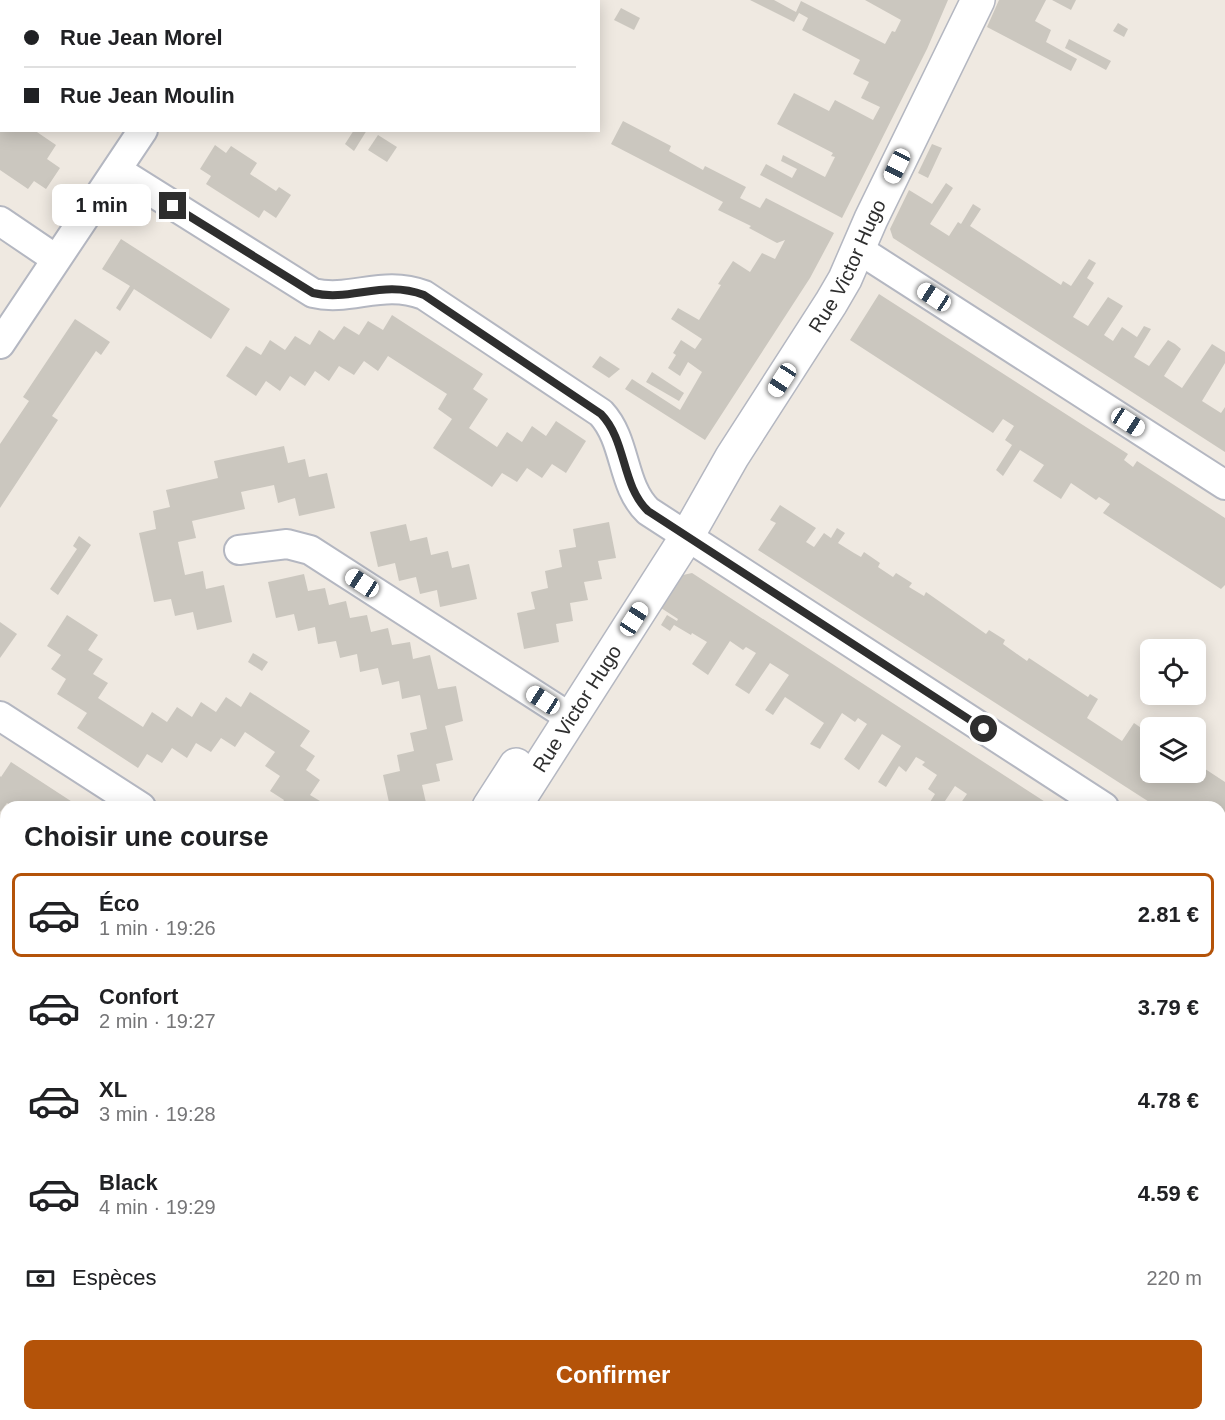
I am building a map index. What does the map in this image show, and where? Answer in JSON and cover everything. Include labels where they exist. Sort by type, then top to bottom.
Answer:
[{"type":"street","name":"Rue Victor Hugo","points":[[494,801],[562,712],[732,457],[831,303],[978,0]]},
{"type":"street","points":[[0,344],[142,132]]},
{"type":"street","points":[[117,170],[313,293],[332,295],[402,288],[424,295],[601,414],[616,435],[637,498],[648,511],[680,534],[1095,801]]},
{"type":"street","points":[[0,221],[56,260]]},
{"type":"street","points":[[858,249],[1225,485]]},
{"type":"street","points":[[239,550],[287,544],[310,550],[562,712]]},
{"type":"street","name":"Rue Victor Hugo","points":[[517,801],[562,712]]},
{"type":"street","points":[[0,717],[132,801]]},
{"type":"building","points":[[750,0],[774,0],[796,12],[801,1],[885,44],[901,20],[865,0],[948,0],[927,49],[842,218],[760,175],[766,164],[792,178],[797,169],[781,161],[783,155],[825,177],[835,157],[831,156],[833,153],[777,124],[794,93],[829,111],[835,100],[873,120],[880,107],[861,98],[869,82],[853,74],[860,60],[802,30],[808,18],[799,13],[794,22]]},
{"type":"building","points":[[999,0],[1046,0],[1035,21],[1051,30],[1046,42],[1077,59],[1071,71],[987,27]]},
{"type":"building","points":[[1052,0],[1076,0],[1071,10]]},
{"type":"building","points":[[621,8],[640,18],[634,30],[614,20]]},
{"type":"building","points":[[1118,23],[1128,29],[1124,37],[1113,31]]},
{"type":"building","points":[[1069,39],[1111,61],[1106,70],[1065,48]]},
{"type":"building","points":[[623,121],[671,146],[669,151],[703,170],[705,166],[746,187],[740,198],[760,208],[766,198],[834,233],[810,278],[705,440],[625,389],[632,379],[680,410],[702,372],[688,362],[680,376],[668,368],[681,340],[695,349],[702,339],[671,319],[678,308],[699,320],[733,261],[750,272],[762,253],[775,259],[785,240],[777,243],[749,228],[751,226],[718,210],[723,202],[611,144]]},
{"type":"building","points":[[0,132],[37,132],[56,145],[47,159],[60,168],[46,189],[34,181],[28,189],[0,170]]},
{"type":"building","points":[[353,132],[366,132],[354,151],[345,144]]},
{"type":"building","points":[[378,135],[397,147],[387,162],[368,150]]},
{"type":"building","points":[[932,144],[942,148],[928,178],[918,173]]},
{"type":"building","points":[[215,145],[226,153],[231,146],[257,163],[250,174],[276,191],[279,187],[291,195],[276,218],[264,210],[259,218],[206,184],[211,176],[200,169]]},
{"type":"building","points":[[946,183],[953,188],[930,224],[949,236],[958,222],[961,224],[973,204],[981,209],[970,226],[1061,285],[1063,281],[1071,286],[1089,259],[1096,263],[1087,278],[1094,283],[1073,317],[1088,326],[1108,297],[1123,306],[1104,335],[1113,341],[1122,327],[1137,337],[1144,326],[1151,329],[1134,357],[1149,366],[1168,340],[1175,344],[1181,349],[1164,376],[1182,388],[1212,344],[1225,352],[1225,363],[1202,401],[1221,413],[1225,407],[1225,452],[893,238],[890,229],[909,190],[932,204]]},
{"type":"building","points":[[121,239],[230,309],[211,339],[134,289],[120,311],[116,308],[130,286],[102,269]]},
{"type":"building","points":[[879,294],[1128,454],[1124,460],[1133,467],[1137,461],[1225,518],[1225,585],[1221,589],[1103,513],[1110,504],[1099,497],[1096,500],[1071,483],[1061,499],[1033,481],[1044,465],[1020,450],[1003,476],[996,470],[1012,445],[1005,440],[1014,426],[1003,419],[993,433],[850,340]]},
{"type":"building","points":[[392,315],[483,374],[473,389],[488,399],[469,428],[497,447],[507,432],[522,442],[532,426],[546,436],[556,421],[586,441],[566,473],[552,464],[542,478],[527,468],[517,482],[502,473],[492,487],[433,448],[452,419],[438,409],[447,394],[388,356],[378,371],[364,361],[354,375],[339,366],[329,381],[315,371],[305,386],[290,376],[280,391],[266,381],[256,396],[226,376],[246,346],[261,355],[270,340],[285,350],[295,336],[310,345],[319,330],[334,340],[344,326],[359,335],[368,321],[383,330]]},
{"type":"building","points":[[75,319],[110,342],[101,355],[96,351],[52,416],[58,420],[0,508],[0,444],[29,401],[23,397]]},
{"type":"building","points":[[600,356],[620,369],[609,378],[592,367]]},
{"type":"building","points":[[652,372],[684,393],[679,401],[646,382]]},
{"type":"building","points":[[284,446],[288,463],[305,459],[309,477],[327,473],[335,508],[299,516],[295,498],[278,503],[274,485],[241,492],[245,509],[192,521],[196,538],[178,542],[185,575],[203,571],[206,589],[224,585],[232,622],[197,630],[193,612],[175,616],[171,599],[154,602],[139,533],[156,529],[153,511],[170,507],[166,490],[218,478],[214,461]]},
{"type":"building","points":[[780,505],[816,528],[806,542],[814,547],[824,533],[831,538],[837,528],[845,533],[838,543],[861,557],[864,552],[880,563],[878,567],[893,577],[896,573],[912,583],[909,587],[924,596],[926,592],[986,634],[989,630],[1005,640],[1003,644],[1027,661],[1029,658],[1088,697],[1090,694],[1098,699],[1087,718],[1122,741],[1134,723],[1140,727],[1140,783],[1206,783],[1206,770],[1225,782],[1225,801],[1148,801],[758,550],[776,523],[770,520]]},
{"type":"building","points":[[609,522],[616,558],[598,561],[602,579],[584,582],[588,600],[570,603],[573,621],[556,624],[559,642],[524,649],[517,613],[535,609],[531,592],[548,588],[545,571],[562,567],[559,550],[576,547],[573,529]]},
{"type":"building","points":[[406,524],[410,541],[427,537],[431,555],[448,551],[452,568],[469,564],[477,599],[440,607],[437,590],[420,594],[416,577],[399,581],[395,563],[378,567],[370,532]]},
{"type":"building","points":[[79,536],[91,545],[58,595],[50,589],[77,549],[73,546]]},
{"type":"building","points":[[692,573],[1044,801],[962,801],[967,794],[955,786],[945,801],[931,801],[935,794],[928,789],[937,775],[922,765],[925,762],[916,757],[906,772],[899,766],[886,787],[878,782],[901,746],[882,734],[859,770],[844,759],[867,724],[858,718],[855,722],[842,713],[820,749],[810,744],[824,723],[785,697],[773,715],[765,710],[789,675],[770,663],[749,694],[735,685],[756,653],[746,647],[743,650],[730,641],[708,675],[692,664],[707,642],[674,625],[670,631],[661,625],[667,615],[677,621],[678,619],[661,608],[683,575]]},
{"type":"building","points":[[304,574],[308,591],[325,588],[329,605],[346,601],[350,618],[367,615],[371,632],[388,628],[392,645],[410,642],[413,659],[430,655],[438,689],[456,686],[463,721],[445,726],[453,760],[436,764],[440,781],[422,785],[426,801],[389,801],[383,775],[400,771],[397,755],[414,751],[410,733],[427,729],[420,695],[402,699],[399,681],[382,685],[378,668],[360,672],[357,654],[340,658],[336,641],[318,644],[315,627],[298,631],[294,614],[276,618],[268,582]]},
{"type":"building","points":[[67,615],[98,635],[88,650],[103,659],[93,674],[108,683],[98,698],[143,727],[152,712],[167,722],[177,707],[192,717],[201,702],[216,712],[226,697],[241,707],[250,692],[310,731],[300,746],[315,756],[306,770],[320,780],[310,795],[320,801],[283,801],[270,791],[280,776],[265,766],[275,752],[245,732],[235,747],[221,738],[211,752],[196,743],[187,758],[172,748],[162,763],[147,754],[138,768],[77,728],[87,713],[57,694],[66,679],[51,669],[61,655],[47,646]]},
{"type":"building","points":[[0,622],[17,634],[0,658]]},
{"type":"building","points":[[253,653],[268,662],[262,671],[248,662]]},
{"type":"building","points":[[11,762],[71,801],[0,801],[1,777]]},
{"type":"route","points":[[173,206],[303,289],[313,293],[332,295],[402,288],[424,295],[607,419],[616,435],[631,485],[637,498],[648,511],[984,729]]}]
